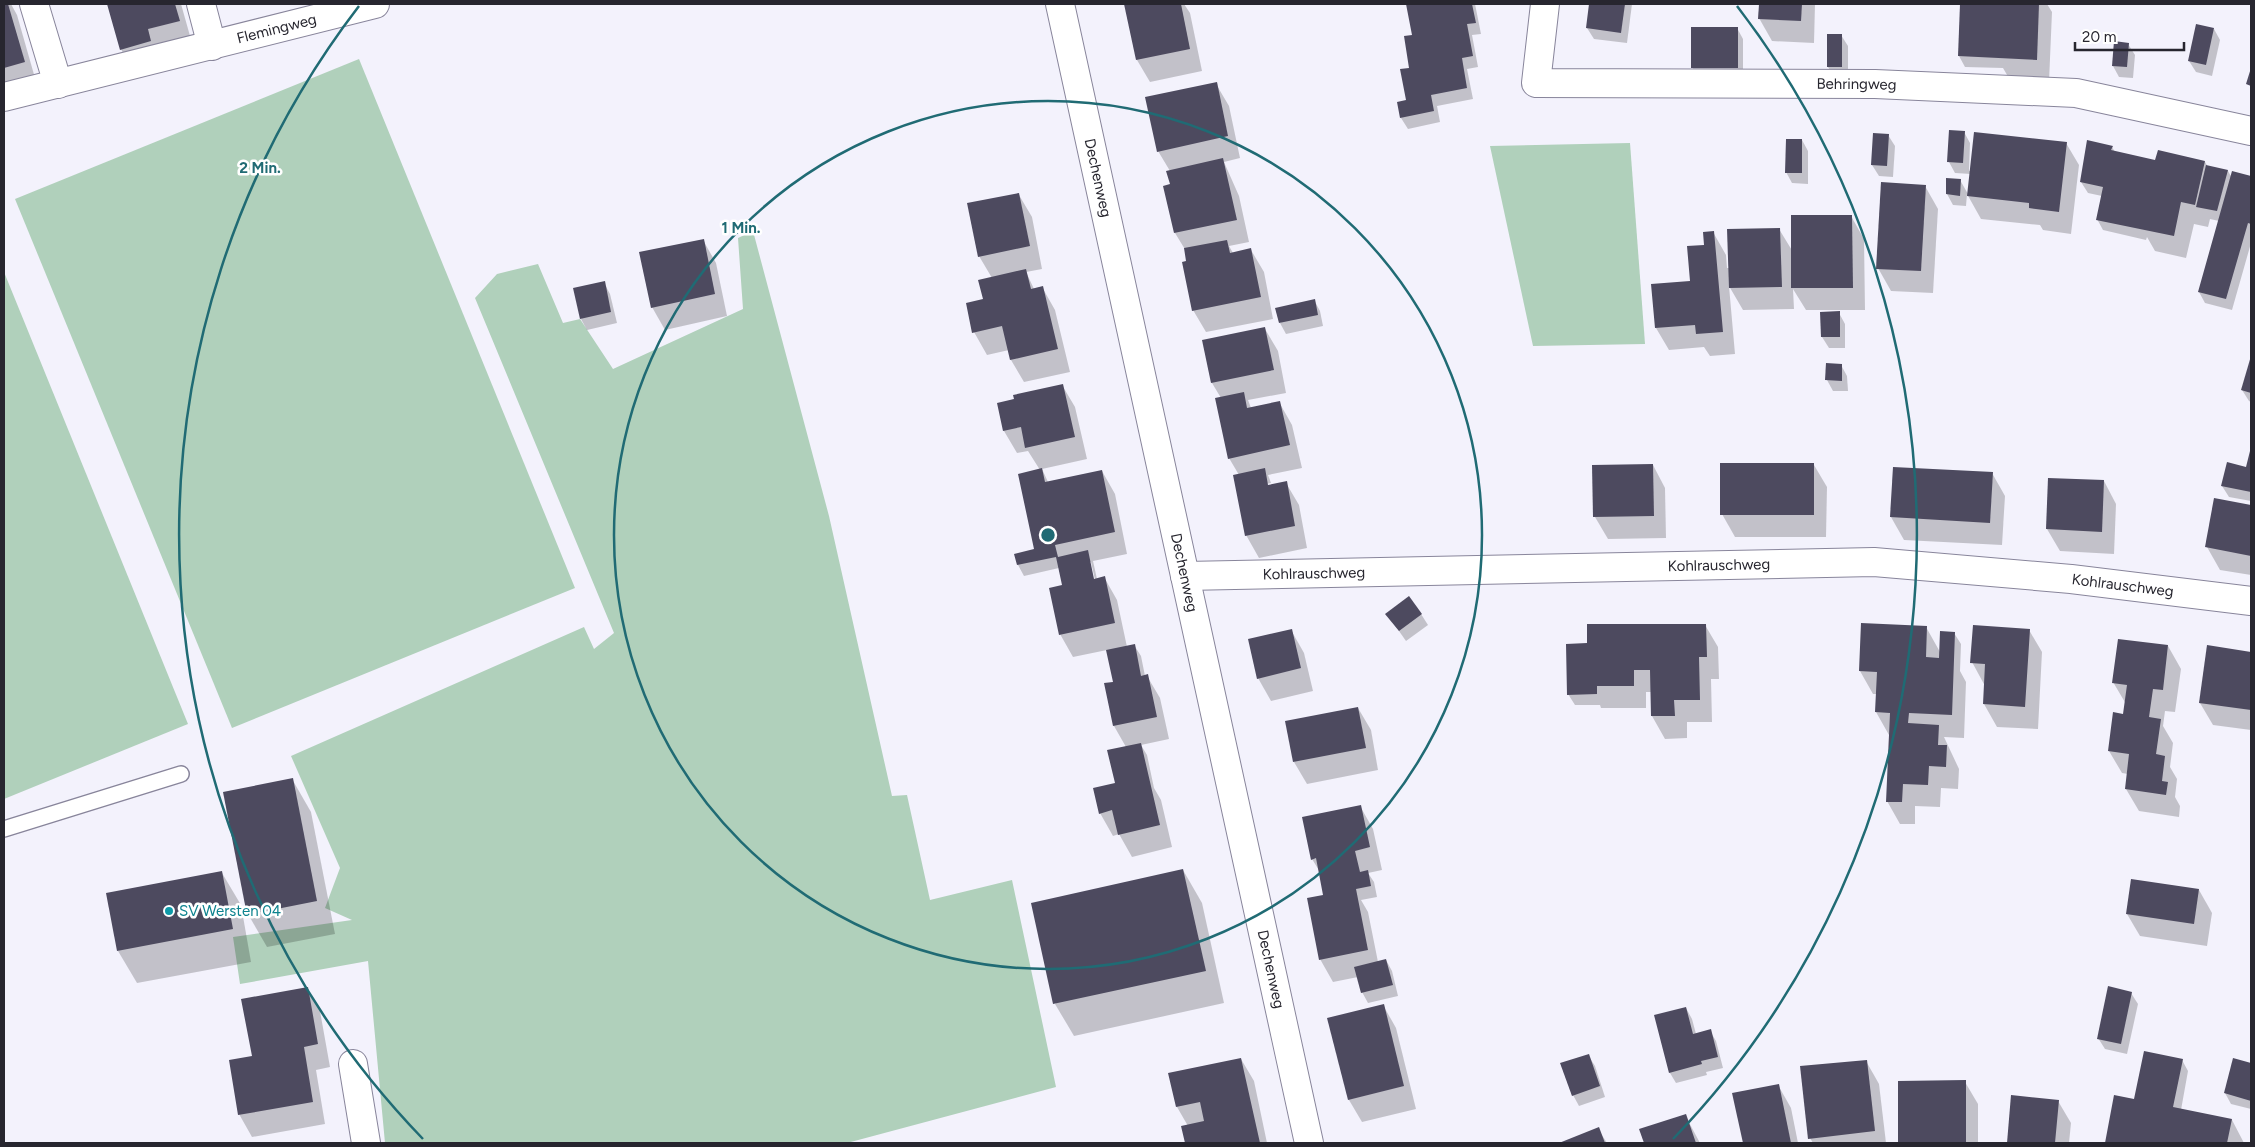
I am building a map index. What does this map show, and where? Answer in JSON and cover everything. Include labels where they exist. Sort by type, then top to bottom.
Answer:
[{"type":"street","points":[[34,4],[58,84]]},
{"type":"street","points":[[201,4],[212,46]]},
{"type":"street","name":"Flemingweg","points":[[4,97],[212,46],[372,4]]},
{"type":"street","name":"Dechenweg","points":[[1060,4],[1310,1143]]},
{"type":"street","name":"Behringweg","points":[[1545,4],[1536,83],[1875,84],[2076,93],[2251,131]]},
{"type":"street","name":"Kohlrauschweg","points":[[1185,576],[1874,562],[2071,579],[2251,600]]},
{"type":"street","points":[[352,1064],[366,1143]]},
{"type":"lane","points":[[4,829],[181,774]]},
{"type":"green space","points":[[359,59],[575,588],[232,728],[15,199]]},
{"type":"green space","points":[[1630,143],[1645,344],[1533,346],[1490,146]]},
{"type":"green space","points":[[753,231],[829,516],[892,796],[907,795],[930,900],[1012,880],[1056,1087],[847,1143],[385,1143],[368,961],[240,984],[233,937],[352,920],[325,908],[340,868],[291,756],[584,627],[594,649],[614,633],[475,298],[497,274],[538,264],[563,323],[580,319],[613,369],[743,309],[738,238]]},
{"type":"green space","points":[[4,272],[188,724],[4,799]]},
{"type":"building","points":[[4,4],[8,4],[25,62],[4,68]]},
{"type":"building","points":[[107,4],[175,4],[180,21],[148,29],[151,41],[120,50]]},
{"type":"building","points":[[1124,4],[1181,4],[1190,49],[1136,60]]},
{"type":"building","points":[[1406,4],[1472,4],[1476,23],[1467,24],[1473,56],[1462,58],[1467,88],[1431,95],[1434,111],[1400,118],[1397,102],[1406,100],[1400,69],[1409,68],[1404,36],[1412,35]]},
{"type":"building","points":[[1589,4],[1625,4],[1621,33],[1586,28]]},
{"type":"building","points":[[1759,4],[1802,4],[1801,21],[1758,19]]},
{"type":"building","points":[[1960,4],[2039,4],[2037,60],[1958,56]]},
{"type":"building","points":[[2196,24],[2214,28],[2206,65],[2188,61]]},
{"type":"building","points":[[1691,27],[1738,27],[1738,68],[1691,68]]},
{"type":"building","points":[[1827,34],[1842,34],[1842,67],[1827,67]]},
{"type":"building","points":[[2114,41],[2129,43],[2127,67],[2112,66]]},
{"type":"building","points":[[2251,68],[2251,86],[2246,84]]},
{"type":"building","points":[[1217,82],[1228,136],[1157,152],[1145,97]]},
{"type":"building","points":[[1949,130],[1965,131],[1963,163],[1947,162]]},
{"type":"building","points":[[1974,132],[2067,142],[2059,212],[2029,208],[2029,203],[1967,196]]},
{"type":"building","points":[[1873,133],[1889,134],[1887,166],[1871,165]]},
{"type":"building","points":[[1786,139],[1802,139],[1802,173],[1785,173]]},
{"type":"building","points":[[2087,140],[2113,146],[2111,150],[2155,160],[2158,150],[2205,161],[2195,205],[2181,202],[2174,236],[2096,220],[2103,187],[2080,182]]},
{"type":"building","points":[[1223,158],[1237,220],[1174,233],[1163,186],[1170,184],[1166,171]]},
{"type":"building","points":[[2206,165],[2228,170],[2217,211],[2196,207]]},
{"type":"building","points":[[2232,171],[2251,176],[2251,224],[2248,223],[2226,299],[2198,292]]},
{"type":"building","points":[[1946,178],[1961,179],[1960,196],[1946,194]]},
{"type":"building","points":[[1881,182],[1926,185],[1921,271],[1876,269]]},
{"type":"building","points":[[1019,193],[1030,246],[978,257],[967,203]]},
{"type":"building","points":[[1791,215],[1852,215],[1853,288],[1791,288]]},
{"type":"building","points":[[1780,228],[1782,287],[1729,288],[1727,229]]},
{"type":"building","points":[[1714,231],[1723,332],[1696,334],[1695,325],[1655,328],[1651,284],[1690,281],[1687,246],[1704,245],[1703,232]]},
{"type":"building","points":[[704,239],[715,294],[651,308],[639,252]]},
{"type":"building","points":[[1227,240],[1230,253],[1251,248],[1261,297],[1192,311],[1182,262],[1186,261],[1184,248]]},
{"type":"building","points":[[1026,269],[1031,289],[1043,286],[1058,349],[1010,360],[1002,326],[972,333],[966,303],[983,299],[978,280]]},
{"type":"building","points":[[605,281],[611,312],[580,319],[573,288]]},
{"type":"building","points":[[1315,299],[1318,315],[1279,323],[1275,308]]},
{"type":"building","points":[[1840,311],[1840,337],[1821,337],[1820,312]]},
{"type":"building","points":[[1265,327],[1274,370],[1211,383],[1202,340]]},
{"type":"building","points":[[2251,356],[2251,393],[2241,390]]},
{"type":"building","points":[[1826,363],[1842,364],[1842,381],[1825,380]]},
{"type":"building","points":[[1063,384],[1075,437],[1025,448],[1021,427],[1003,431],[997,403],[1014,399],[1013,395]]},
{"type":"building","points":[[1244,392],[1247,408],[1280,401],[1290,445],[1228,459],[1215,398]]},
{"type":"building","points":[[2251,447],[2251,492],[2221,486],[2227,462],[2246,467]]},
{"type":"building","points":[[1720,463],[1814,463],[1814,515],[1720,515]]},
{"type":"building","points":[[1653,464],[1654,516],[1593,517],[1592,465]]},
{"type":"building","points":[[1893,467],[1993,472],[1990,523],[1890,517]]},
{"type":"building","points":[[1042,468],[1045,482],[1102,470],[1115,532],[1055,545],[1058,557],[1088,550],[1094,579],[1105,576],[1115,623],[1059,635],[1049,588],[1062,585],[1056,557],[1017,565],[1014,554],[1034,549],[1018,474]]},
{"type":"building","points":[[1265,468],[1268,485],[1287,481],[1295,526],[1245,536],[1233,475]]},
{"type":"building","points":[[2048,478],[2104,480],[2102,532],[2046,529]]},
{"type":"building","points":[[2214,498],[2251,505],[2251,556],[2205,547]]},
{"type":"building","points":[[1409,596],[1422,614],[1399,631],[1385,614]]},
{"type":"building","points":[[1861,623],[1927,626],[1926,657],[1939,658],[1940,631],[1955,632],[1952,715],[1909,713],[1908,723],[1939,725],[1938,745],[1947,745],[1946,767],[1929,766],[1928,785],[1903,784],[1902,802],[1886,802],[1890,713],[1875,712],[1877,672],[1859,671]]},
{"type":"building","points":[[1587,624],[1706,624],[1707,657],[1699,657],[1700,700],[1674,700],[1675,716],[1651,716],[1650,670],[1634,670],[1634,686],[1597,686],[1597,694],[1567,695],[1566,644],[1587,643]]},
{"type":"building","points":[[1973,625],[2030,629],[2025,707],[1983,704],[1985,664],[1970,663]]},
{"type":"building","points":[[1292,629],[1301,668],[1257,679],[1248,639]]},
{"type":"building","points":[[2118,639],[2168,645],[2163,690],[2153,689],[2149,717],[2161,719],[2156,754],[2165,756],[2162,781],[2168,782],[2166,795],[2125,789],[2129,754],[2108,751],[2113,712],[2123,714],[2127,685],[2112,683]]},
{"type":"building","points":[[1135,644],[1141,676],[1148,674],[1157,717],[1113,726],[1104,683],[1113,682],[1106,650]]},
{"type":"building","points":[[2207,645],[2251,652],[2251,710],[2199,703]]},
{"type":"building","points":[[1358,707],[1366,748],[1293,762],[1285,721]]},
{"type":"building","points":[[1141,743],[1160,825],[1118,835],[1112,810],[1099,814],[1093,788],[1115,783],[1107,750]]},
{"type":"building","points":[[293,778],[317,901],[247,915],[223,792]]},
{"type":"building","points":[[1361,805],[1370,847],[1355,851],[1360,872],[1368,870],[1371,886],[1356,889],[1368,950],[1319,960],[1307,898],[1323,895],[1316,858],[1311,860],[1302,817]]},
{"type":"building","points":[[1183,869],[1206,971],[1053,1004],[1031,903]]},
{"type":"building","name":"SV Wersten 04","points":[[222,871],[233,929],[117,951],[106,893]]},
{"type":"building","points":[[2131,879],[2199,889],[2194,924],[2126,914]]},
{"type":"building","points":[[1386,959],[1393,985],[1361,993],[1354,967]]},
{"type":"building","points":[[2108,986],[2132,992],[2121,1044],[2097,1039]]},
{"type":"building","points":[[308,987],[318,1044],[304,1047],[313,1102],[238,1115],[229,1060],[252,1056],[241,999]]},
{"type":"building","points":[[1384,1004],[1404,1086],[1348,1100],[1327,1018]]},
{"type":"building","points":[[1686,1007],[1693,1034],[1711,1029],[1718,1057],[1701,1061],[1702,1064],[1669,1073],[1654,1015]]},
{"type":"building","points":[[2144,1051],[2183,1059],[2173,1107],[2232,1119],[2227,1143],[2105,1143],[2114,1095],[2134,1099]]},
{"type":"building","points":[[1589,1054],[1600,1086],[1572,1096],[1560,1063]]},
{"type":"building","points":[[1241,1058],[1260,1143],[1185,1143],[1181,1126],[1204,1121],[1200,1102],[1176,1107],[1168,1073]]},
{"type":"building","points":[[2233,1058],[2251,1063],[2251,1101],[2224,1093]]},
{"type":"building","points":[[1867,1060],[1875,1131],[1808,1139],[1800,1066]]},
{"type":"building","points":[[1966,1080],[1966,1143],[1898,1143],[1898,1081]]},
{"type":"building","points":[[1779,1084],[1791,1143],[1743,1143],[1732,1093]]},
{"type":"building","points":[[2011,1095],[2059,1100],[2055,1143],[2007,1143]]},
{"type":"building","points":[[1686,1114],[1696,1143],[1644,1143],[1639,1129]]},
{"type":"building","points":[[1599,1127],[1605,1143],[1559,1143]]},
{"type":"place","name":"SV Wersten 04","points":[[169,911]]}]
